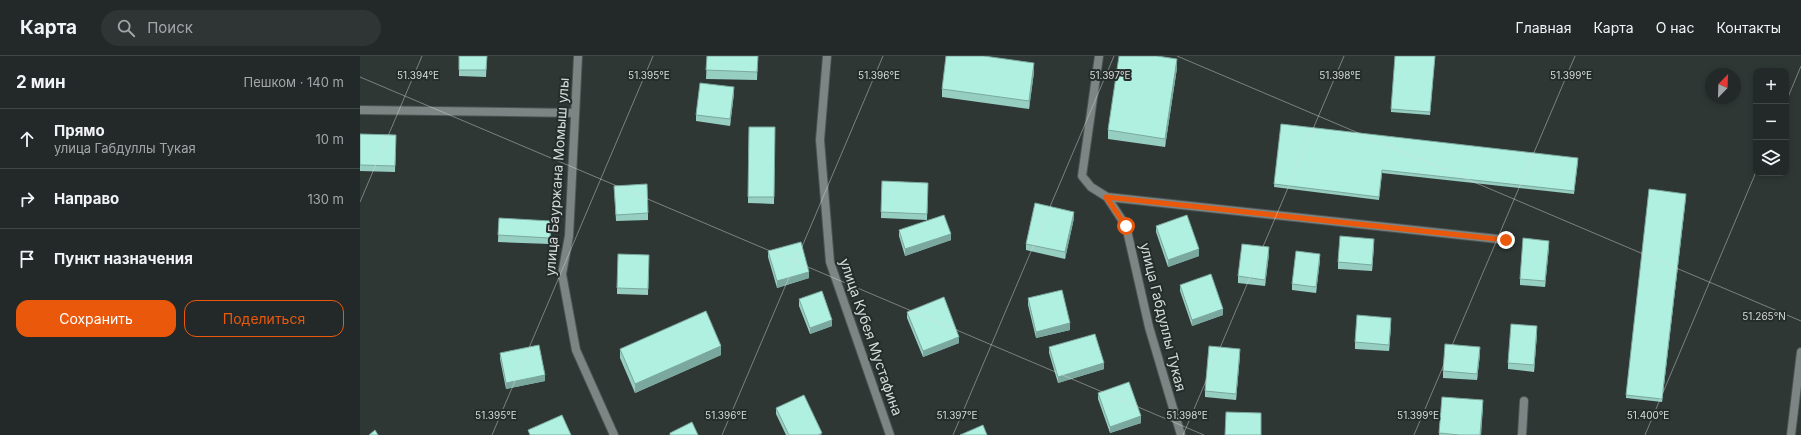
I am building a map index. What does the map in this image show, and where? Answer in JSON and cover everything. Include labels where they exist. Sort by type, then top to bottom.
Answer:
[{"type":"street","name":"улица Бауржана Момыш улы","points":[[578,56],[569,236],[562,274],[576,350],[614,435]]},
{"type":"street","name":"улица Кубея Мустафина","points":[[827,56],[820,140],[830,262],[890,435]]},
{"type":"street","name":"улица Габдуллы Тукая","points":[[1099,56],[1082,176],[1090,187],[1106,197],[1126,226],[1149,327],[1181,435]]},
{"type":"street","points":[[360,110],[574,113]]},
{"type":"street","points":[[1106,197],[1506,240]]},
{"type":"street","points":[[1791,435],[1801,352]]},
{"type":"street","points":[[1522,435],[1524,401]]},
{"type":"building","points":[[459,56],[487,56],[486,70],[459,70]]},
{"type":"building","points":[[707,56],[758,56],[757,72],[706,70]]},
{"type":"building","points":[[946,56],[984,56],[1034,63],[1029,101],[942,89]]},
{"type":"building","points":[[1119,56],[1157,56],[1177,59],[1165,139],[1108,130]]},
{"type":"building","points":[[1395,56],[1435,56],[1430,112],[1391,109]]},
{"type":"building","points":[[700,83],[734,87],[730,119],[696,115]]},
{"type":"building","points":[[1281,124],[1578,158],[1574,191],[1382,170],[1379,197],[1274,184]]},
{"type":"building","points":[[749,127],[775,127],[774,197],[748,197]]},
{"type":"building","points":[[360,134],[396,135],[395,166],[360,165]]},
{"type":"building","points":[[882,181],[928,183],[927,214],[881,212]]},
{"type":"building","points":[[647,184],[648,213],[616,215],[614,186]]},
{"type":"building","points":[[1649,189],[1686,194],[1662,399],[1626,395]]},
{"type":"building","points":[[1035,203],[1074,212],[1065,252],[1026,244]]},
{"type":"building","points":[[944,215],[951,234],[905,249],[899,230]]},
{"type":"building","points":[[1187,215],[1199,249],[1168,260],[1156,226]]},
{"type":"building","points":[[499,218],[551,221],[550,238],[498,235]]},
{"type":"building","points":[[1340,236],[1374,239],[1372,265],[1338,262]]},
{"type":"building","points":[[1523,238],[1549,241],[1545,281],[1520,279]]},
{"type":"building","points":[[801,242],[809,272],[777,281],[768,251]]},
{"type":"building","points":[[1242,244],[1269,247],[1265,280],[1238,276]]},
{"type":"building","points":[[1296,251],[1320,254],[1316,287],[1292,284]]},
{"type":"building","points":[[618,254],[649,255],[648,289],[617,288]]},
{"type":"building","points":[[1211,274],[1223,309],[1192,320],[1180,285]]},
{"type":"building","points":[[1062,290],[1070,323],[1036,332],[1028,298]]},
{"type":"building","points":[[822,291],[832,320],[810,328],[799,299]]},
{"type":"building","points":[[944,297],[959,337],[923,351],[907,312]]},
{"type":"building","points":[[706,311],[721,346],[635,384],[620,349]]},
{"type":"building","points":[[1357,315],[1391,318],[1389,345],[1355,342]]},
{"type":"building","points":[[1511,324],[1537,326],[1534,365],[1508,363]]},
{"type":"building","points":[[1095,334],[1104,363],[1058,377],[1049,347]]},
{"type":"building","points":[[1445,344],[1480,347],[1477,374],[1443,371]]},
{"type":"building","points":[[539,345],[545,375],[506,383],[500,353]]},
{"type":"building","points":[[1209,346],[1240,349],[1236,394],[1205,391]]},
{"type":"building","points":[[1129,382],[1141,416],[1110,427],[1098,393]]},
{"type":"building","points":[[804,395],[822,433],[818,435],[789,435],[776,408]]},
{"type":"building","points":[[1442,397],[1483,400],[1480,435],[1439,433]]},
{"type":"building","points":[[1226,412],[1261,413],[1261,435],[1225,435]]},
{"type":"building","points":[[562,415],[571,435],[530,435],[528,430]]},
{"type":"building","points":[[692,422],[698,435],[670,435],[670,433]]},
{"type":"building","points":[[983,425],[987,435],[960,435]]},
{"type":"building","points":[[375,430],[378,435],[369,435]]},
{"type":"route","points":[[1126,226],[1106,197],[1506,240]]}]
